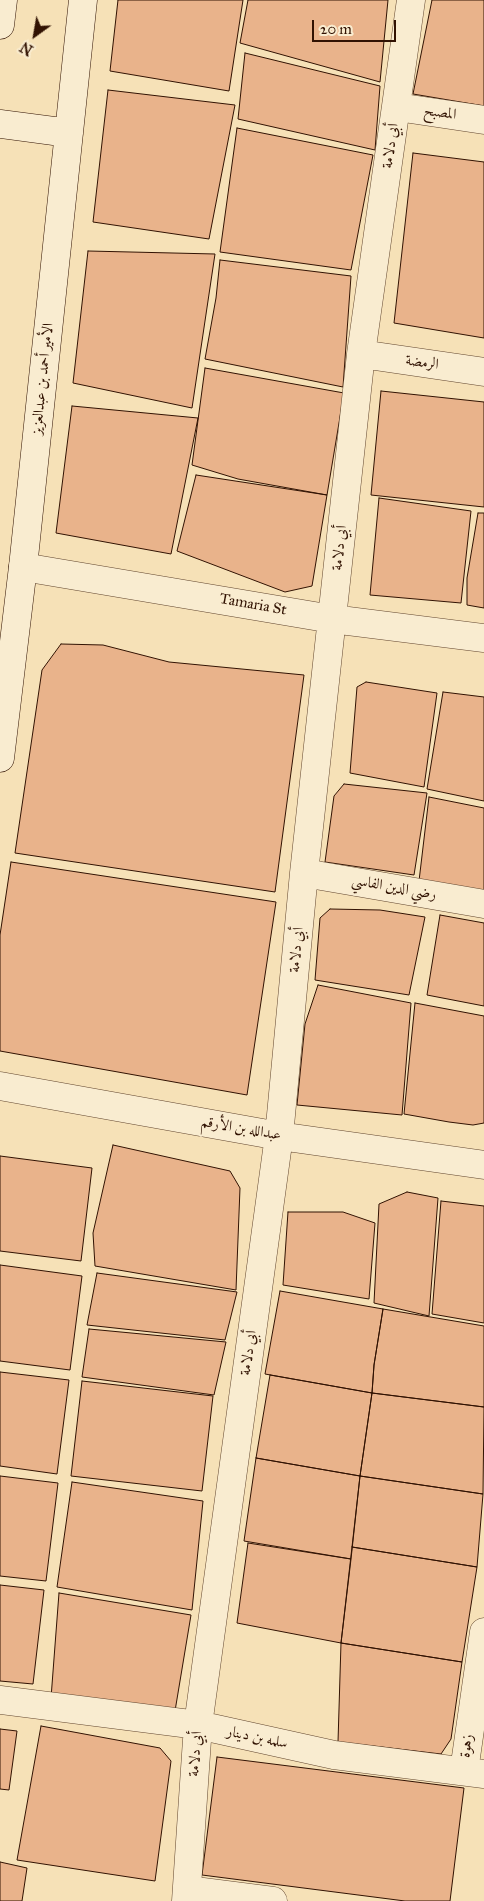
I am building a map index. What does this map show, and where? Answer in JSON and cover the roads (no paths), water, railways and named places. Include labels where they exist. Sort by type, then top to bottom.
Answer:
[{"type":"street","points":[[0,25],[3,0]]},
{"type":"street","name":"الأمير أحمد بن عبدالعزيز","points":[[0,758],[23,567],[83,0]]},
{"type":"street","name":"أبي دلامة","points":[[187,1896],[198,1725],[279,1136],[304,873],[361,354],[411,0]]},
{"type":"street","name":"المصبح","points":[[397,107],[484,120]]},
{"type":"street","points":[[0,124],[69,133]]},
{"type":"street","name":"الرمضة","points":[[361,354],[484,372]]},
{"type":"street","name":"Tamaria St","points":[[23,567],[332,619],[484,638]]},
{"type":"street","name":"رضي الدين الفاسي","points":[[304,873],[484,904]]},
{"type":"street","name":"عبدالله بن الأرقم","points":[[0,1086],[279,1136],[484,1165]]},
{"type":"street","name":"زهوة","points":[[474,1772],[484,1632]]},
{"type":"street","name":"سلمه بن دينار","points":[[0,1700],[198,1725],[334,1755],[474,1772]]},
{"type":"street","points":[[187,1896],[273,1901]]}]
